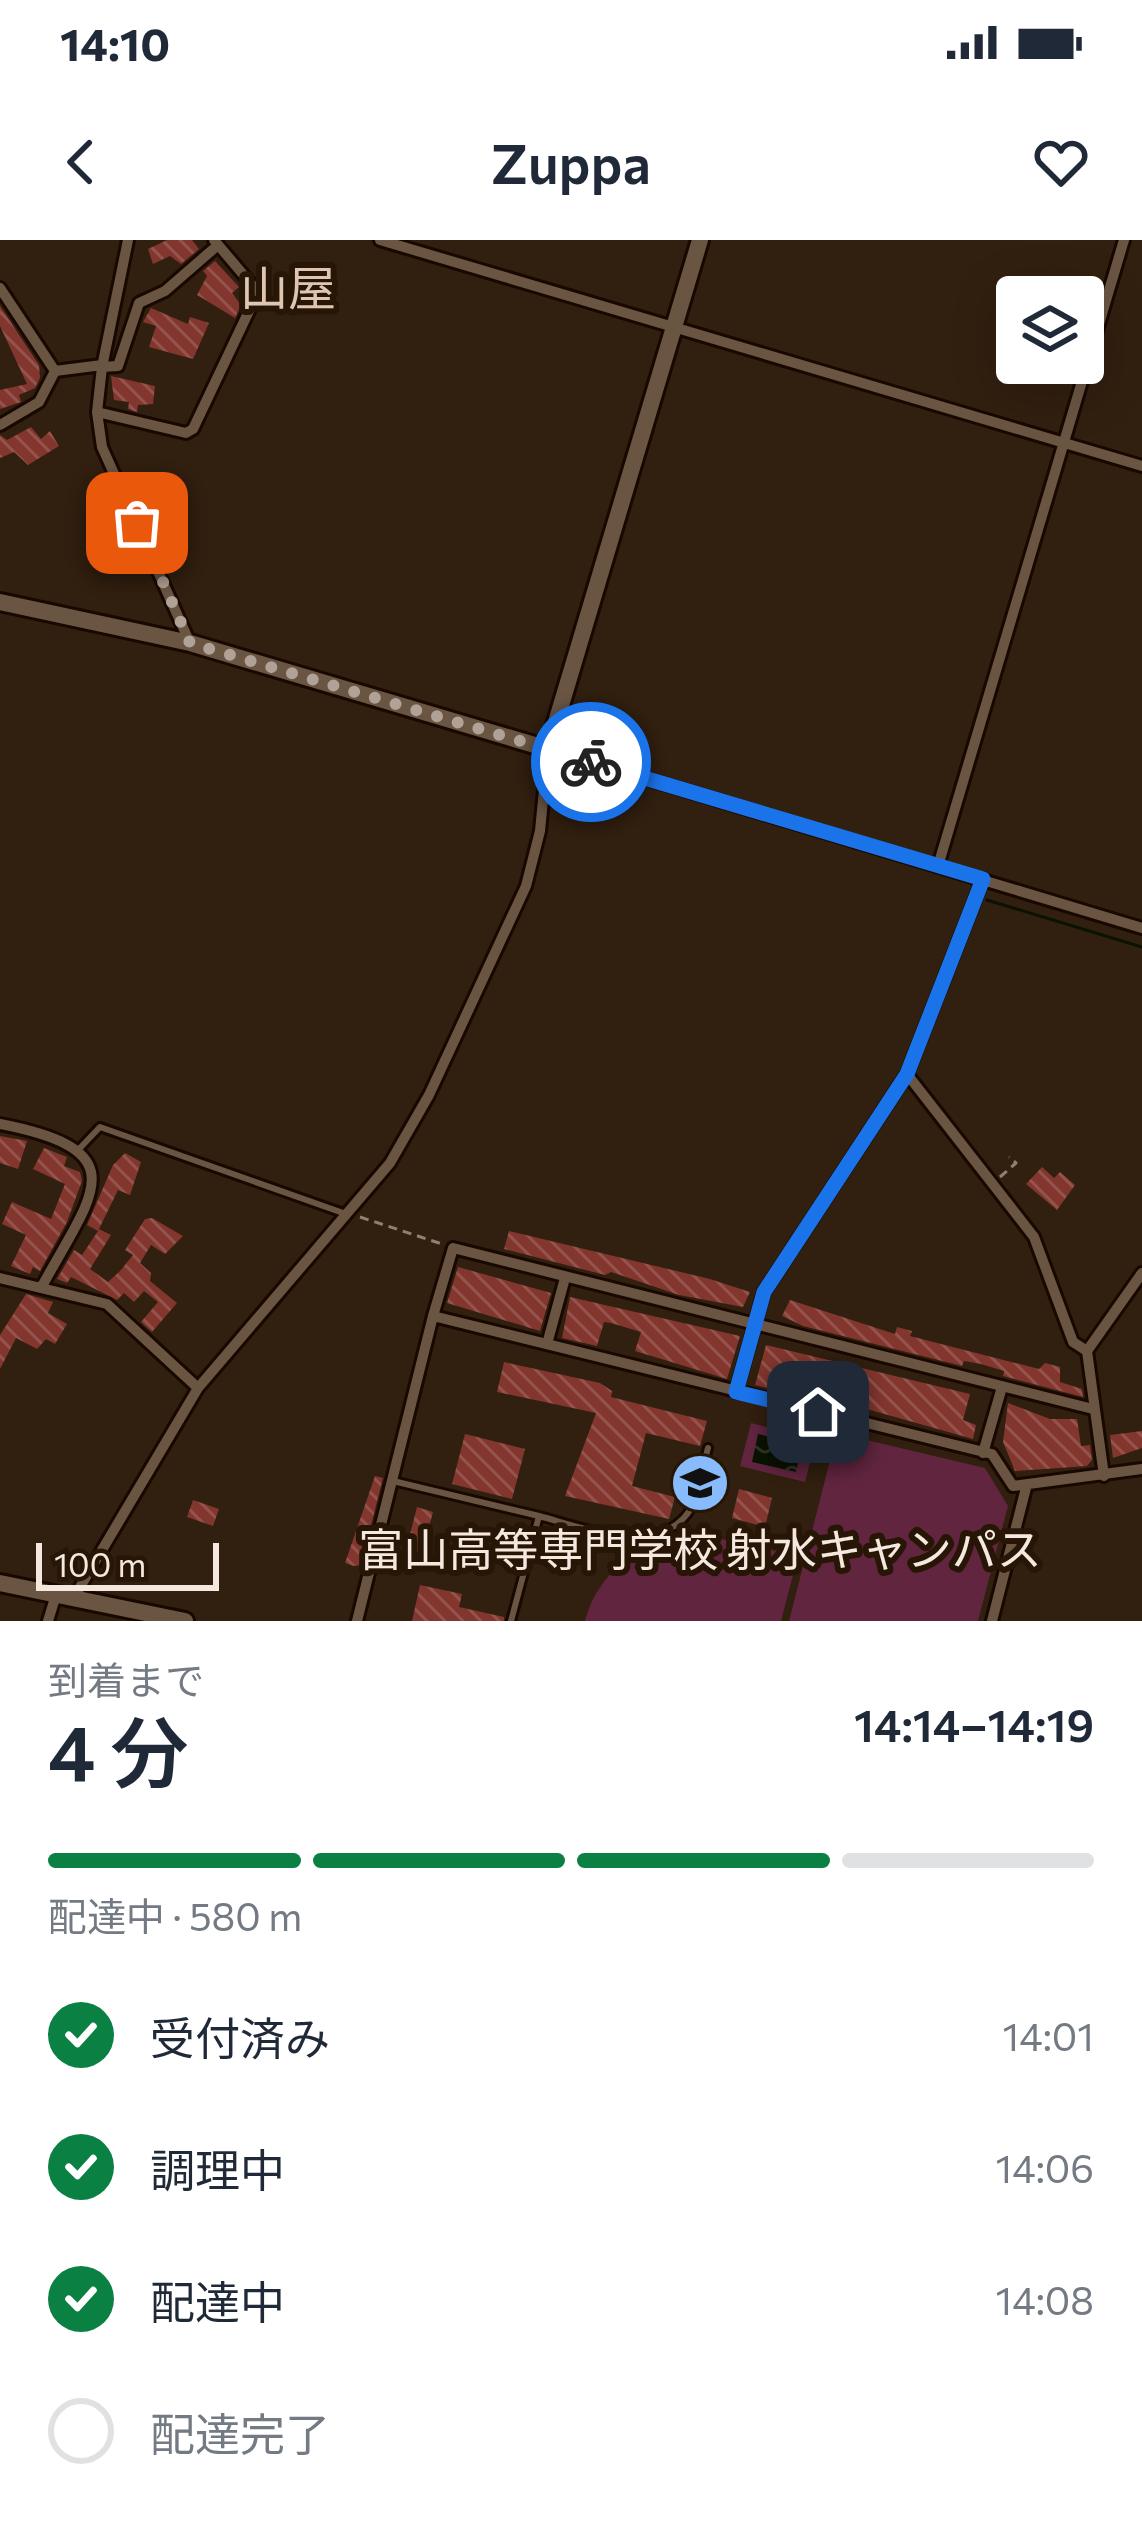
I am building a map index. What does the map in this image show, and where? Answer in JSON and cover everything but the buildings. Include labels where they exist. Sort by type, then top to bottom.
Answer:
[{"type":"street","points":[[128,240],[102,366],[97,412],[102,447],[190,643]]},
{"type":"street","points":[[380,240],[1142,466]]},
{"type":"street","points":[[48,1621],[198,1388],[390,1163],[429,1095],[513,917],[534,859],[548,755],[700,240]]},
{"type":"street","points":[[938,866],[1124,240]]},
{"type":"street","points":[[55,371],[118,366],[139,303],[165,291],[216,242],[258,292],[193,429],[187,433],[97,412]]},
{"type":"street","points":[[0,288],[55,371]]},
{"type":"street","points":[[0,425],[39,402],[55,371]]},
{"type":"street","points":[[0,602],[190,643],[548,755],[1142,928]]},
{"type":"street","points":[[736,1392],[764,1292],[907,1074],[981,882]]},
{"type":"street","points":[[907,1074],[1034,1237],[1072,1342],[1087,1352]]},
{"type":"street","points":[[0,1124],[80,1148],[93,1167],[89,1200],[41,1288]]},
{"type":"street","points":[[357,1621],[453,1248],[1093,1409]]},
{"type":"street","points":[[1103,1475],[1087,1352],[1142,1273]]},
{"type":"street","points":[[0,1278],[107,1304],[198,1388]]},
{"type":"street","points":[[547,1344],[565,1278]]},
{"type":"street","points":[[434,1316],[992,1454],[1013,1486],[1142,1468]]},
{"type":"street","points":[[983,1453],[1002,1387]]},
{"type":"street","points":[[992,1621],[1027,1484]]},
{"type":"street","points":[[0,1582],[98,1613],[185,1621]]},
{"type":"lane","points":[[80,1148],[100,1126],[346,1214]]},
{"type":"lane","points":[[393,1481],[604,1533],[634,1536],[671,1529],[694,1503],[707,1448]]},
{"type":"lane","points":[[511,1621],[539,1516]]},
{"type":"path","points":[[995,1183],[1016,1163],[1009,1157]]},
{"type":"path","points":[[346,1214],[453,1248]]},
{"type":"shaded area","points":[[751,1423],[816,1439],[805,1482],[740,1466]]},
{"type":"shaded area","points":[[837,1433],[985,1468],[1008,1506],[978,1621],[789,1621]]},
{"type":"shaded area","points":[[704,1535],[798,1556],[781,1621],[585,1621],[602,1585],[630,1558],[665,1542]]},
{"type":"water","points":[[758,1434],[802,1444],[796,1472],[752,1462]]},
{"type":"waterway","points":[[987,900],[1142,947]]},
{"type":"way so far","points":[[137,523],[190,643],[591,762]]},
{"type":"place","name":"富山高等専門学校 射水キャンパス","points":[[700,1483]]},
{"type":"district","name":"山屋","points":[[288,286]]},
{"type":"route","points":[[591,762],[983,879],[907,1074],[764,1292],[736,1392],[818,1412]]}]
